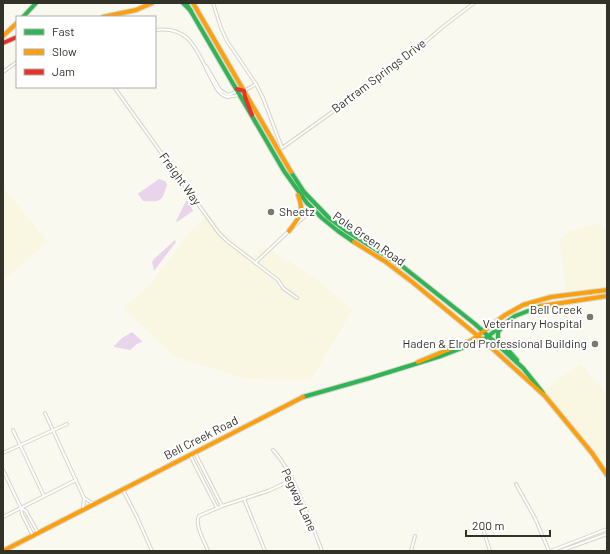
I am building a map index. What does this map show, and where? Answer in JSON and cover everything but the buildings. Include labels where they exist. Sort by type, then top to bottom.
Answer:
[{"type":"main road","points":[[24,16],[36,3]]},
{"type":"main road","points":[[108,16],[136,10],[152,3]]},
{"type":"main road","points":[[183,3],[191,11]]},
{"type":"main road","name":"Pole Green Road","points":[[186,3],[295,188],[313,210],[338,231],[398,270],[481,338],[545,396],[592,453],[607,475]]},
{"type":"main road","name":"Pole Green Road","points":[[193,3],[294,177],[317,206],[341,227],[402,266],[484,332],[523,368],[539,386],[545,396]]},
{"type":"main road","points":[[3,36],[16,24]]},
{"type":"main road","points":[[3,43],[16,37]]},
{"type":"main road","points":[[238,91],[244,92],[243,95],[250,108],[252,117]]},
{"type":"main road","points":[[289,231],[299,217],[302,209],[301,201],[295,188]]},
{"type":"main road","name":"Bell Creek Road","points":[[481,338],[484,332],[511,312],[533,302],[551,297],[607,290]]},
{"type":"main road","name":"Bell Creek Road","points":[[3,551],[195,453],[302,396],[370,378],[441,356],[488,336],[507,321],[523,312],[543,305],[607,296]]},
{"type":"main road","points":[[507,321],[498,332],[498,339],[523,368]]},
{"type":"street","points":[[213,3],[227,42],[256,84],[244,92]]},
{"type":"street","name":"Bartram Springs Drive","points":[[256,84],[263,98],[282,148],[396,66],[474,3]]},
{"type":"street","points":[[156,30],[172,29],[184,34],[191,41],[222,92],[228,94],[238,91]]},
{"type":"street","points":[[3,72],[16,63]]},
{"type":"street","name":"Freight Way","points":[[115,88],[218,232],[278,280],[283,288],[297,298]]},
{"type":"street","points":[[255,263],[317,206]]},
{"type":"street","points":[[44,413],[84,498],[95,504]]},
{"type":"street","points":[[3,453],[67,424]]},
{"type":"street","points":[[13,430],[44,496]]},
{"type":"street","name":"Pegway Lane","points":[[273,450],[292,480],[322,551]]},
{"type":"street","points":[[195,453],[222,506]]},
{"type":"street","points":[[190,455],[217,508]]},
{"type":"street","points":[[3,470],[33,536]]},
{"type":"street","points":[[3,517],[76,480]]},
{"type":"street","points":[[208,551],[198,526],[198,518],[201,515],[222,506],[268,491],[292,480]]},
{"type":"street","points":[[516,484],[535,518],[550,551],[607,529]]},
{"type":"street","points":[[123,490],[152,551]]},
{"type":"street","points":[[82,510],[84,498]]},
{"type":"street","points":[[244,499],[265,551]]},
{"type":"street","points":[[21,508],[26,512],[38,533]]},
{"type":"street","points":[[484,532],[490,551]]},
{"type":"street","points":[[560,551],[607,534]]},
{"type":"street","points":[[411,551],[415,536]]},
{"type":"shaded area","points":[[159,179],[165,181],[167,184],[162,198],[157,201],[143,201],[138,194]]},
{"type":"shaded area","points":[[3,188],[48,242],[3,280]]},
{"type":"shaded area","points":[[186,201],[188,201],[193,211],[177,222],[176,221]]},
{"type":"shaded area","points":[[210,215],[222,232],[253,256],[264,246],[314,277],[353,310],[311,380],[247,379],[176,357],[123,309],[151,283],[192,229]]},
{"type":"shaded area","points":[[597,223],[600,224],[607,232],[607,290],[566,296],[560,243],[561,239],[564,235],[571,231]]},
{"type":"shaded area","points":[[175,240],[176,242],[154,271],[152,262],[154,259]]},
{"type":"shaded area","points":[[132,332],[142,342],[130,350],[114,347],[122,338]]},
{"type":"shaded area","points":[[581,364],[607,394],[607,471],[596,454],[542,391]]},
{"type":"traffic: fast","points":[[24,16],[36,3]]},
{"type":"traffic: fast","points":[[183,3],[191,11]]},
{"type":"traffic: fast","points":[[186,3],[284,171],[307,203],[322,218],[354,242]]},
{"type":"traffic: fast","points":[[291,172],[304,192],[329,218],[345,230],[402,266],[475,324],[523,368],[543,393]]},
{"type":"traffic: fast","points":[[303,397],[441,356],[483,340],[515,316],[541,306]]},
{"type":"traffic: fast","points":[[504,325],[498,332],[498,339],[517,360]]},
{"type":"traffic: slow","points":[[108,16],[136,10],[152,3]]},
{"type":"traffic: slow","points":[[193,3],[291,172]]},
{"type":"traffic: slow","points":[[3,36],[16,24]]},
{"type":"traffic: slow","points":[[289,231],[300,214],[301,206],[298,195]]},
{"type":"traffic: slow","points":[[354,242],[386,262],[411,281],[483,340],[545,396],[592,453],[607,475]]},
{"type":"traffic: slow","points":[[418,362],[472,340],[505,315],[523,305],[551,297],[607,290]]},
{"type":"traffic: slow","points":[[541,306],[607,296]]},
{"type":"traffic: slow","points":[[3,551],[303,397]]},
{"type":"traffic: jam","points":[[3,43],[16,37]]},
{"type":"traffic: jam","points":[[237,89],[244,91],[252,115]]},
{"type":"place","name":"Sheetz","points":[[271,212]]},
{"type":"place","name":"Bell Creek Veterinary Hospital","points":[[590,317]]},
{"type":"place","name":"Haden & Elrod Professional Building","points":[[595,344]]}]
